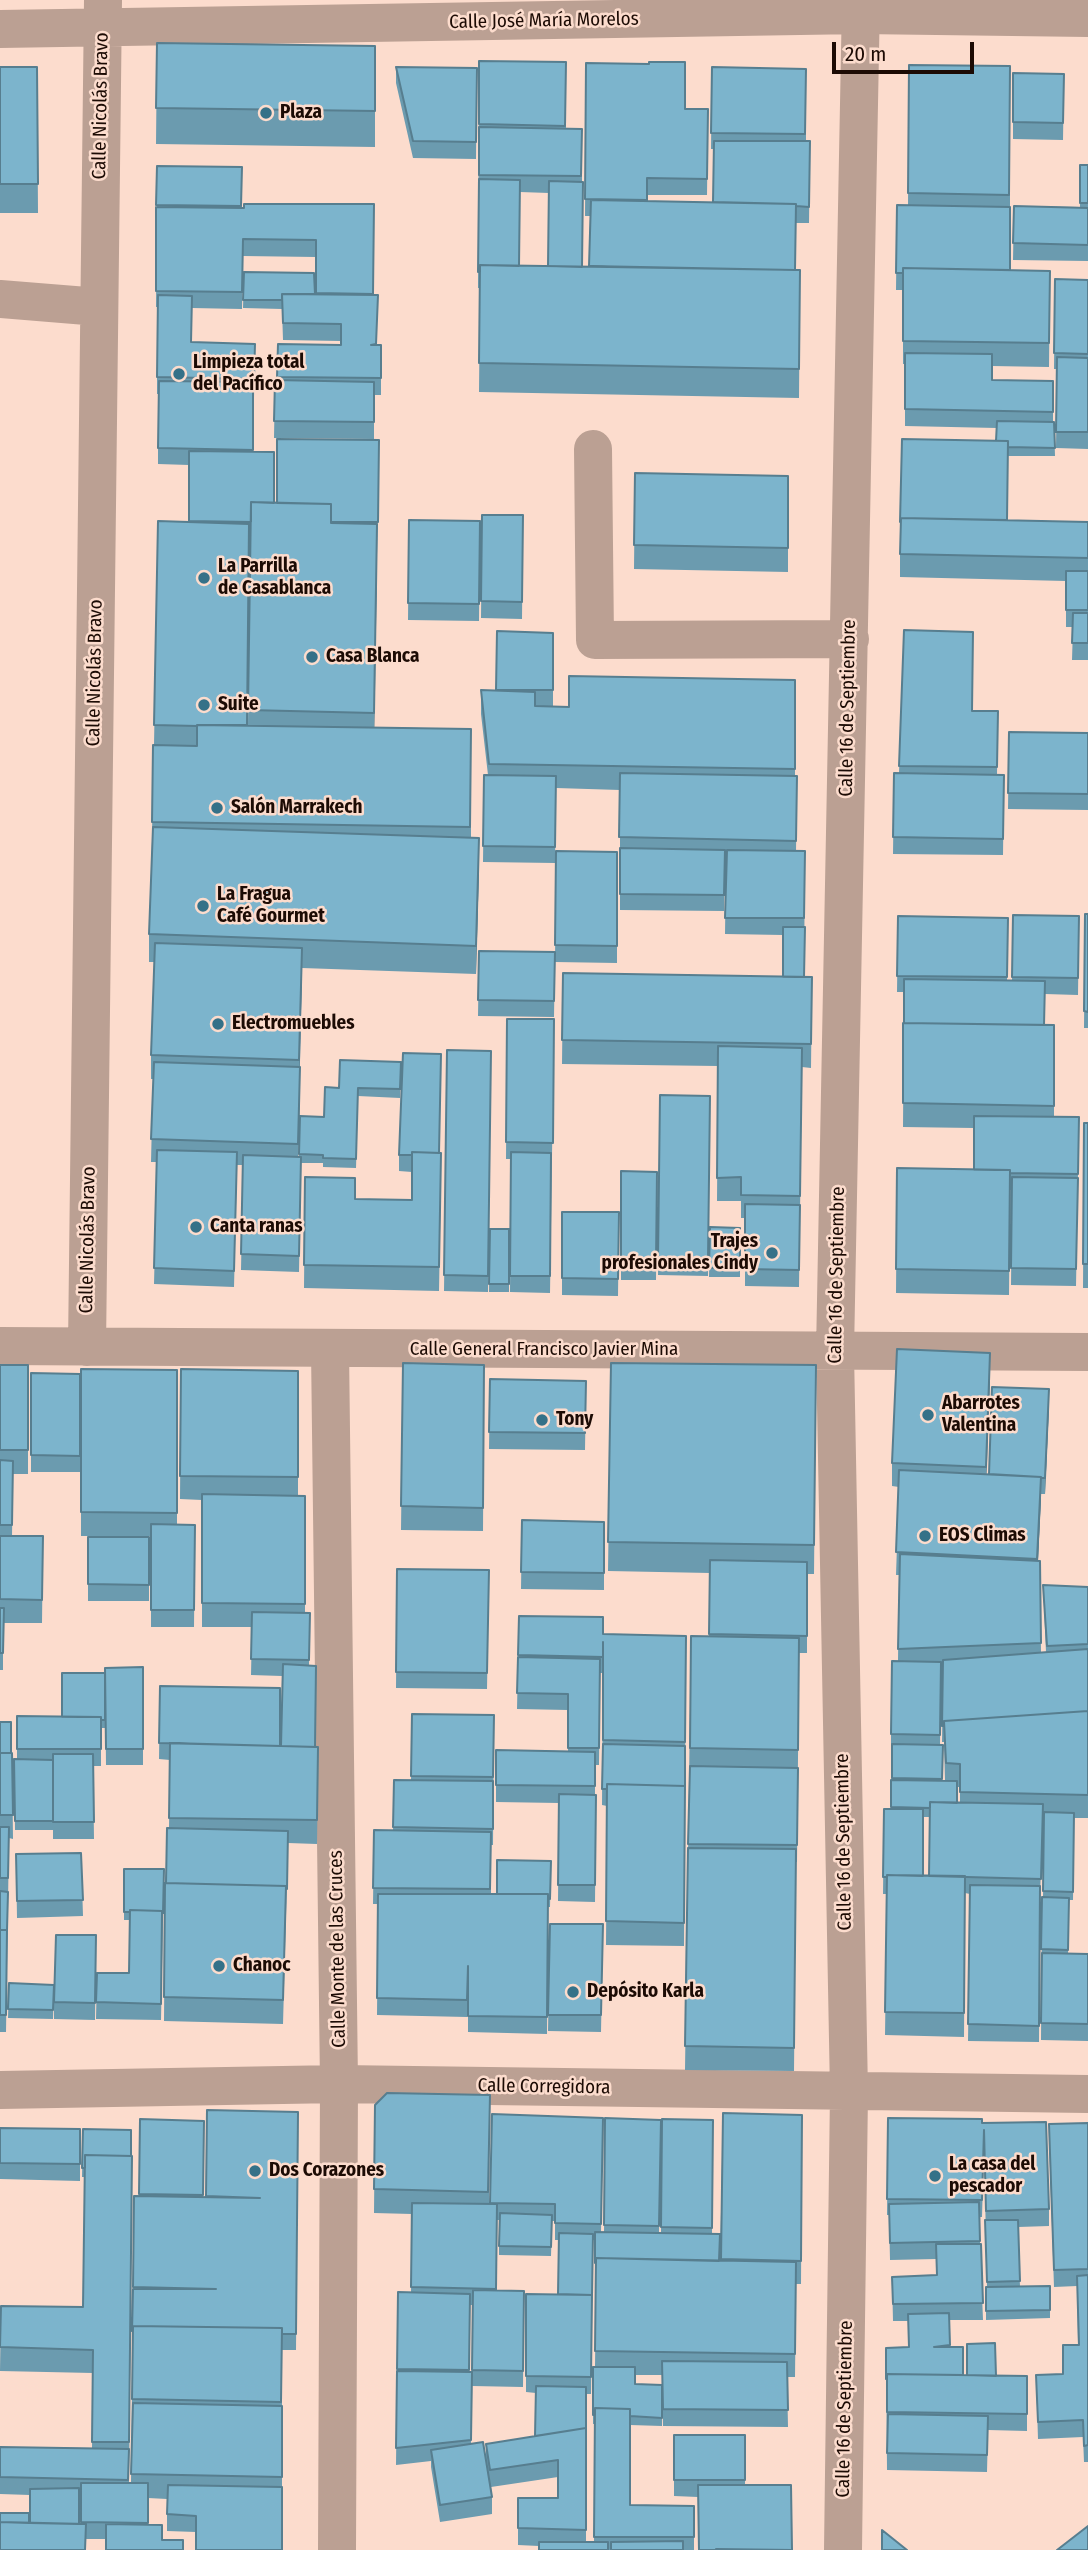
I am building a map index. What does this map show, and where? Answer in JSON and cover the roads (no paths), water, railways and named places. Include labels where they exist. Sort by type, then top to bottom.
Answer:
[{"type":"street","name":"Calle José María Morelos","points":[[0,29],[103,14],[861,7],[1088,18]]},
{"type":"street","name":"Calle 16 de Septiembre","points":[[843,2550],[849,2092],[835,1352],[861,7]]},
{"type":"street","name":"Calle Nicolás Bravo","points":[[87,1347],[103,14]]},
{"type":"street","points":[[0,299],[99,307]]},
{"type":"street","points":[[593,449],[595,640],[850,639]]},
{"type":"street","name":"Calle General Francisco Javier Mina","points":[[0,1346],[1088,1352]]},
{"type":"street","name":"Calle Monte de las Cruces","points":[[330,1349],[339,2084],[337,2550]]},
{"type":"street","name":"Calle Corregidora","points":[[0,2090],[339,2084],[1088,2094]]},
{"type":"place","name":"Plaza","points":[[266,113]]},
{"type":"place","name":"Limpieza total del Pacífico","points":[[179,374]]},
{"type":"place","name":"La Parrilla de Casablanca","points":[[204,578]]},
{"type":"place","name":"Casa Blanca","points":[[312,657]]},
{"type":"place","name":"Suite","points":[[204,705]]},
{"type":"place","name":"Salón Marrakech","points":[[217,808]]},
{"type":"place","name":"La Fragua Café Gourmet","points":[[203,906]]},
{"type":"place","name":"Electromuebles","points":[[218,1024]]},
{"type":"place","name":"Canta ranas","points":[[196,1227]]},
{"type":"place","name":"Trajes profesionales Cindy","points":[[772,1253]]},
{"type":"place","name":"Abarrotes Valentina","points":[[928,1415]]},
{"type":"place","name":"Tony","points":[[542,1420]]},
{"type":"place","name":"EOS Climas","points":[[925,1536]]},
{"type":"place","name":"Chanoc","points":[[219,1966]]},
{"type":"place","name":"Depósito Karla","points":[[573,1992]]},
{"type":"place","name":"Dos Corazones","points":[[255,2171]]},
{"type":"place","name":"La casa del pescador","points":[[935,2176]]}]
